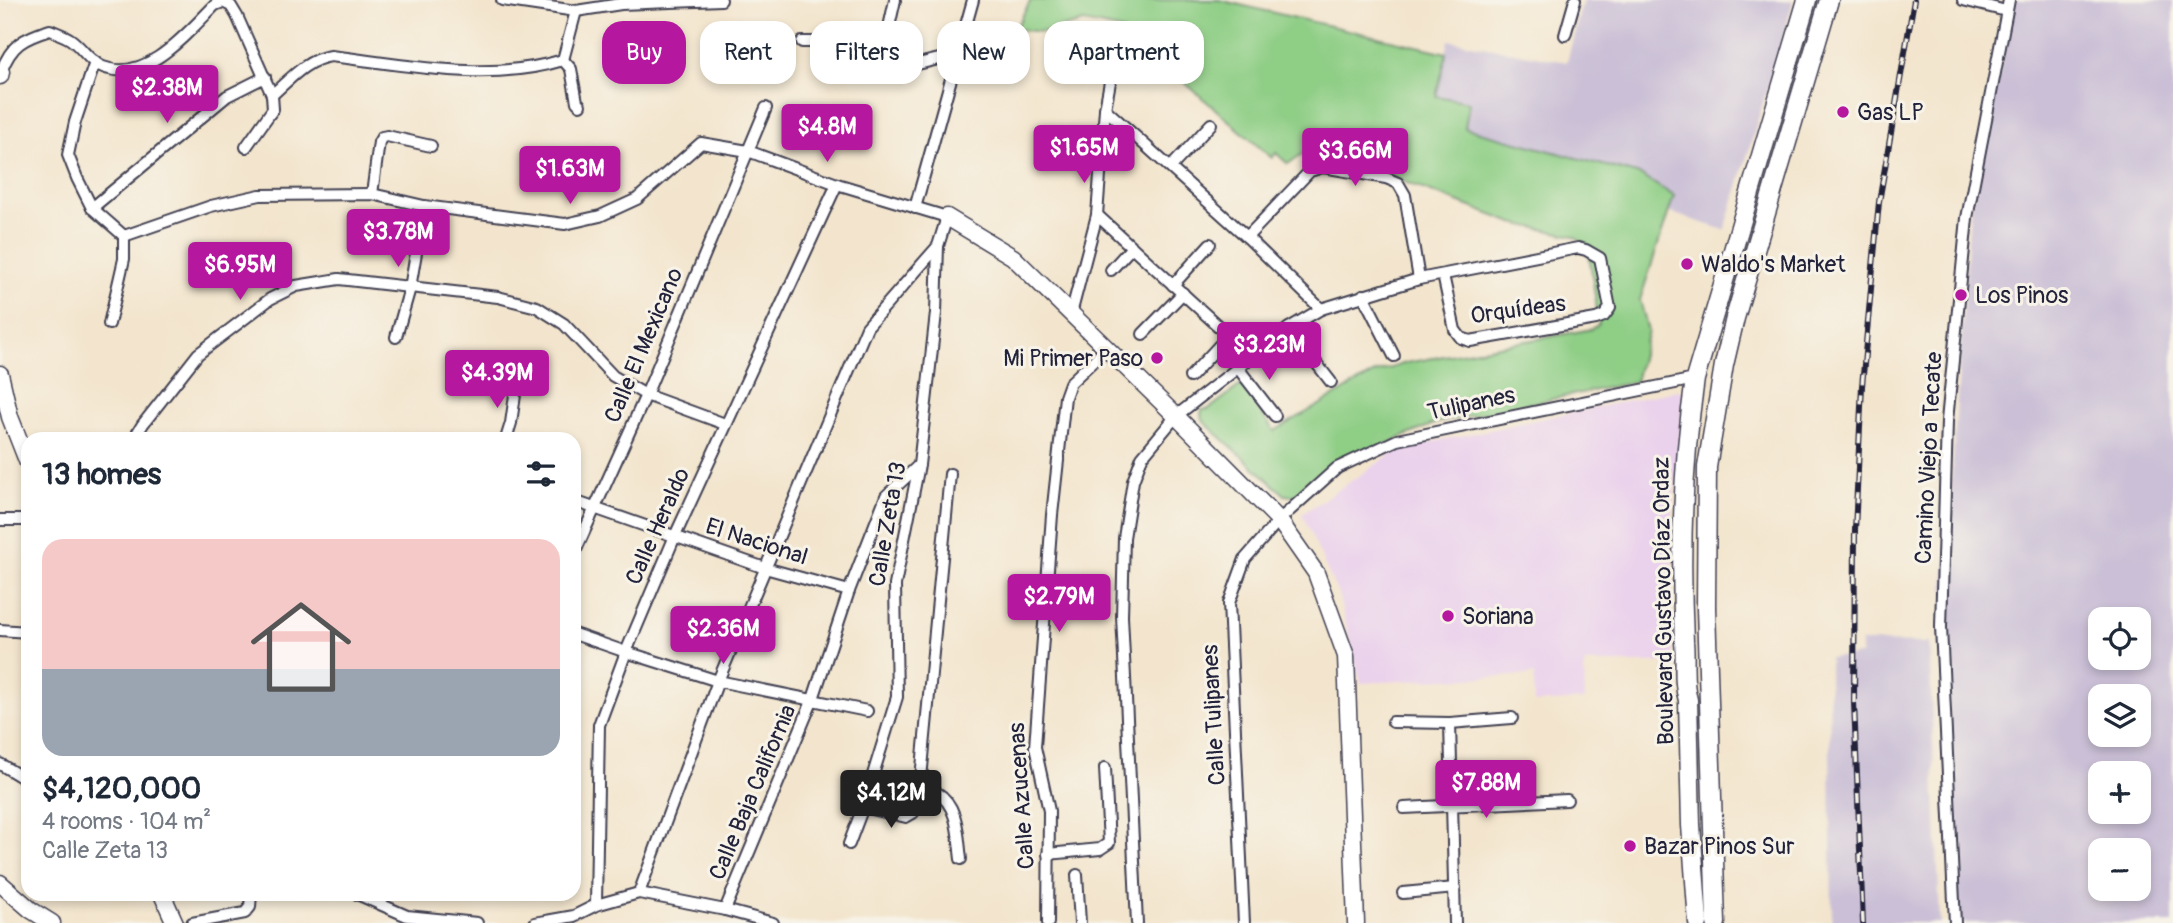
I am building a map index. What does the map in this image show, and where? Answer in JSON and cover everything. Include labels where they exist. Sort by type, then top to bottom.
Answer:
[{"type":"main road","name":"Boulevard Gustavo Díaz Ordaz","points":[[1698,923],[1691,825],[1688,700],[1684,686],[1686,663],[1683,494],[1687,436],[1695,379],[1807,0]]},
{"type":"main road","name":"Boulevard Gustavo Díaz Ordaz","points":[[1716,923],[1706,608],[1709,451],[1735,318],[1829,0]]},
{"type":"main road","points":[[1695,379],[1709,381],[1712,386],[1707,440],[1709,451]]},
{"type":"street","points":[[502,0],[576,10],[623,2],[721,0]]},
{"type":"street","points":[[890,21],[895,0]]},
{"type":"street","points":[[967,21],[973,0]]},
{"type":"street","points":[[1565,35],[1575,0]]},
{"type":"street","points":[[1963,0],[2008,6]]},
{"type":"street","points":[[0,72],[13,48],[26,37],[50,30],[70,39],[102,67],[120,72],[134,70],[167,52],[215,5],[223,2],[231,6],[237,16],[272,95],[273,109],[246,147]]},
{"type":"street","name":"Camino Viejo a Tecate","points":[[1955,923],[1941,627],[1947,421],[1967,218],[2008,6]]},
{"type":"street","points":[[564,60],[576,10]]},
{"type":"street","points":[[802,42],[810,42]]},
{"type":"street","points":[[272,95],[310,62],[331,56],[466,72],[542,67],[564,60]]},
{"type":"street","points":[[564,60],[572,69],[577,102],[580,104]]},
{"type":"street","points":[[95,62],[75,122],[68,155],[92,208],[124,236],[124,259],[109,324]]},
{"type":"street","points":[[92,208],[227,96],[265,77]]},
{"type":"street","points":[[915,208],[948,84]]},
{"type":"street","points":[[1071,314],[1097,215],[1105,109],[1110,84]]},
{"type":"street","name":"Calle El Mexicano","points":[[581,538],[646,395],[766,108]]},
{"type":"street","points":[[1105,109],[1247,237],[1321,309]]},
{"type":"street","points":[[1171,167],[1211,124]]},
{"type":"street","points":[[372,194],[379,142],[382,138],[387,136],[431,146]]},
{"type":"street","points":[[124,236],[211,206],[260,195],[372,194],[424,206],[565,224],[600,216],[637,199],[701,143],[748,151],[837,184],[947,217],[1013,257],[1279,520],[1316,573],[1346,656],[1356,923]]},
{"type":"street","points":[[1247,237],[1310,171],[1316,168],[1386,178],[1398,183],[1405,195],[1419,279]]},
{"type":"street","name":"Calle Heraldo","points":[[596,905],[599,725],[675,536],[837,184]]},
{"type":"street","points":[[396,337],[410,288],[424,206]]},
{"type":"street","points":[[1097,215],[1252,357]]},
{"type":"street","points":[[639,893],[718,681],[867,327],[939,246],[947,217]]},
{"type":"street","points":[[1173,285],[1210,244]]},
{"type":"street","name":"Calle Zeta 13","points":[[849,844],[897,697],[895,585],[919,465],[936,313],[939,246]]},
{"type":"street","points":[[1111,270],[1132,247]]},
{"type":"street","name":"Orquídeas","points":[[1578,248],[1600,258],[1610,308],[1604,316],[1596,319],[1470,341],[1461,338],[1455,330],[1443,275],[1578,248]]},
{"type":"street","points":[[1137,923],[1122,615],[1124,538],[1133,481],[1142,457],[1176,416],[1289,328],[1321,309],[1419,279],[1443,275]]},
{"type":"street","points":[[138,432],[198,354],[270,299],[296,286],[338,279],[498,297],[537,307],[564,324],[613,376],[646,395],[725,425]]},
{"type":"street","points":[[1143,334],[1183,293]]},
{"type":"street","points":[[1363,295],[1394,356]]},
{"type":"street","points":[[1289,328],[1331,382]]},
{"type":"street","points":[[1190,377],[1229,335]]},
{"type":"street","name":"Calle Azucenas","points":[[1048,923],[1049,811],[1034,747],[1052,515],[1065,397],[1070,383],[1107,348]]},
{"type":"street","points":[[1238,368],[1275,416]]},
{"type":"street","points":[[0,374],[5,418],[21,449]]},
{"type":"street","name":"Tulipanes","points":[[1279,520],[1337,468],[1397,440],[1695,379]]},
{"type":"street","points":[[509,432],[516,388]]},
{"type":"street","name":"Calle Baja California","points":[[725,910],[813,699],[849,591],[886,496],[919,465]]},
{"type":"street","points":[[863,807],[906,817],[913,813],[920,789],[950,474]]},
{"type":"street","name":"El Nacional","points":[[581,503],[765,569],[849,591]]},
{"type":"street","points":[[0,520],[21,520]]},
{"type":"street","name":"Calle Tulipanes","points":[[1244,923],[1229,603],[1245,559],[1279,520]]},
{"type":"street","points":[[0,629],[21,631]]},
{"type":"street","points":[[581,637],[718,681],[867,711]]},
{"type":"street","points":[[1393,722],[1450,723],[1512,718]]},
{"type":"street","points":[[1450,723],[1455,923]]},
{"type":"street","points":[[0,764],[21,777]]},
{"type":"street","points":[[1048,854],[1100,849],[1109,843],[1105,768]]},
{"type":"street","points":[[920,789],[935,791],[955,815],[961,859]]},
{"type":"street","points":[[1404,808],[1567,800]]},
{"type":"street","points":[[1077,875],[1080,923]]},
{"type":"street","points":[[0,883],[31,910],[52,923]]},
{"type":"street","points":[[1404,893],[1455,888]]},
{"type":"street","points":[[535,923],[574,920],[596,905],[639,893],[725,910],[773,923]]},
{"type":"street","points":[[165,901],[175,923]]},
{"type":"street","points":[[192,923],[244,913],[250,907],[250,901]]},
{"type":"street","points":[[372,901],[407,916],[477,923]]},
{"type":"street","points":[[205,919],[219,923]]},
{"type":"shaded area","points":[[1583,0],[1793,2],[1725,230],[1668,212],[1673,196],[1640,175],[1464,128],[1436,96],[1449,40],[1567,62]]},
{"type":"shaded area","points":[[2015,0],[2173,0],[2173,923],[1955,923],[1944,590],[1970,213]]},
{"type":"shaded area","points":[[1679,390],[1684,392],[1671,528],[1673,663],[1584,663],[1585,700],[1534,703],[1534,675],[1361,683],[1338,594],[1302,514],[1399,449]]},
{"type":"shaded area","points":[[1861,642],[1929,643],[1940,923],[1832,923],[1829,658],[1861,655]]},
{"type":"green space","points":[[1031,0],[1219,0],[1447,53],[1436,96],[1469,102],[1465,128],[1640,175],[1674,196],[1640,300],[1648,331],[1635,382],[1436,423],[1363,454],[1303,492],[1292,496],[1285,495],[1204,422],[1202,410],[1209,409],[1241,385],[1274,431],[1373,374],[1406,363],[1592,329],[1599,324],[1588,246],[1574,236],[1513,223],[1386,175],[1305,152],[1288,164],[1276,153],[1272,158],[1186,84],[1204,84],[1204,21],[1044,21],[1042,32],[1030,31],[1030,21],[1019,21]]},
{"type":"railway","points":[[1863,923],[1854,702],[1855,530],[1862,386],[1879,202],[1914,0]]},
{"type":"place","name":"Gas LP","points":[[1843,112]]},
{"type":"place","name":"Waldo's Market","points":[[1687,264]]},
{"type":"place","name":"Los Pinos","points":[[1961,295]]},
{"type":"place","name":"Mi Primer Paso","points":[[1157,358]]},
{"type":"place","name":"Soriana","points":[[1448,616]]},
{"type":"place","name":"Bazar Pinos Sur","points":[[1630,846]]}]
